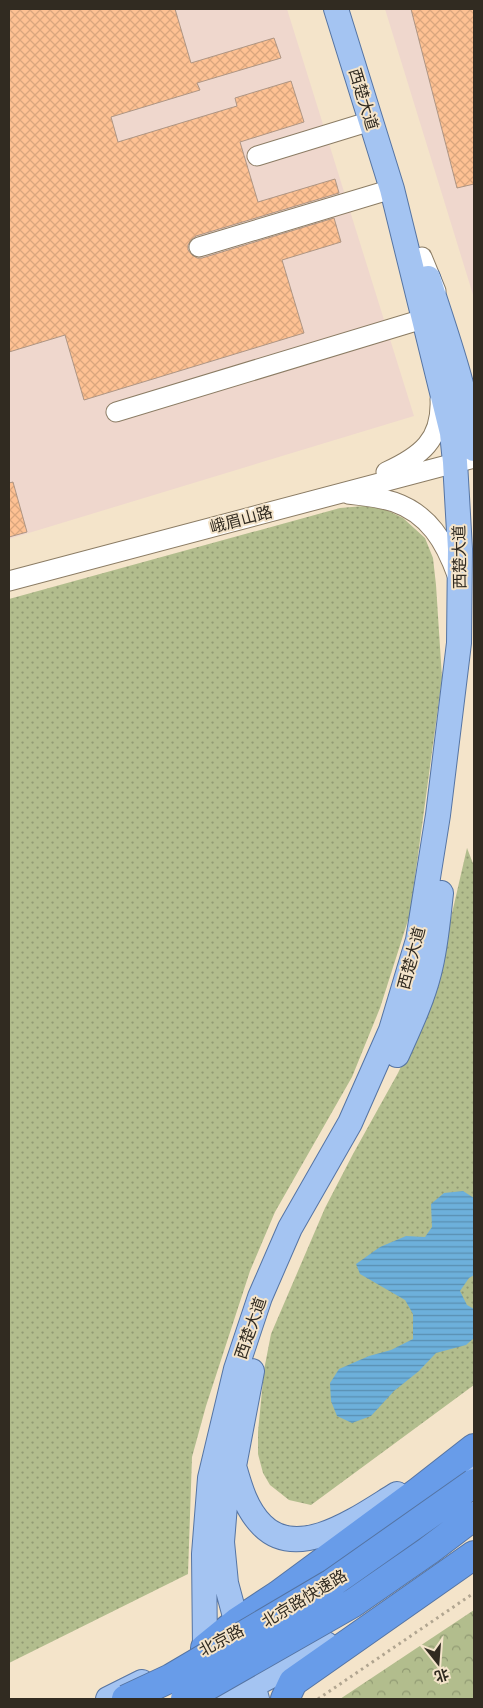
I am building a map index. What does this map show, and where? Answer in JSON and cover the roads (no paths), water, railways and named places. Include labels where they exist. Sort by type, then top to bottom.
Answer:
[{"type":"highway","points":[[205,1648],[237,1627],[419,1491],[474,1455]]},
{"type":"highway","name":"北京路快速路","points":[[126,1699],[171,1678],[332,1583],[474,1483]]},
{"type":"highway","name":"北京路快速路","points":[[185,1699],[353,1603],[428,1551],[474,1516]]},
{"type":"highway","points":[[396,1601],[474,1549]]},
{"type":"highway","points":[[285,1699],[293,1682],[474,1555]]},
{"type":"highway","name":"西楚大道","points":[[205,1648],[208,1699]]},
{"type":"main road","name":"西楚大道","points":[[336,9],[392,188],[452,433],[468,456]]},
{"type":"main road","name":"西楚大道","points":[[205,1648],[204,1554],[210,1478],[236,1369],[260,1297],[290,1228],[350,1122],[391,1030],[418,940],[438,815],[458,643],[460,580],[471,427],[451,352],[422,257],[392,188]]},
{"type":"main road","name":"西楚大道","points":[[255,1692],[226,1583],[222,1542],[226,1493],[234,1466],[251,1372],[288,1266],[312,1214],[368,1114],[413,1018],[429,974],[437,924],[474,611]]},
{"type":"main road","points":[[234,1466],[251,1511],[262,1525],[278,1537],[300,1539],[323,1535],[332,1531],[474,1455]]},
{"type":"main road","points":[[227,1699],[255,1692],[303,1659],[396,1601]]},
{"type":"main road","name":"北京路","points":[[108,1699],[205,1648]]},
{"type":"street","points":[[257,156],[371,121]]},
{"type":"street","points":[[199,247],[392,188]]},
{"type":"street","points":[[422,257],[474,387]]},
{"type":"street","points":[[116,412],[423,319]]},
{"type":"street","points":[[342,492],[404,464],[431,442],[437,428],[440,410],[439,377]]},
{"type":"street","name":"峨眉山路","points":[[9,581],[342,492],[468,456]]},
{"type":"street","points":[[342,492],[392,501],[411,509],[423,518],[436,532],[450,555],[460,580]]},
{"type":"water","points":[[463,1191],[474,1198],[474,1275],[469,1278],[460,1291],[467,1305],[474,1309],[474,1338],[466,1345],[436,1353],[419,1371],[394,1391],[371,1416],[352,1423],[337,1416],[331,1401],[330,1383],[339,1369],[369,1356],[391,1350],[413,1339],[413,1314],[405,1300],[360,1274],[356,1264],[380,1247],[406,1236],[425,1237],[432,1227],[431,1204],[444,1193]]}]
